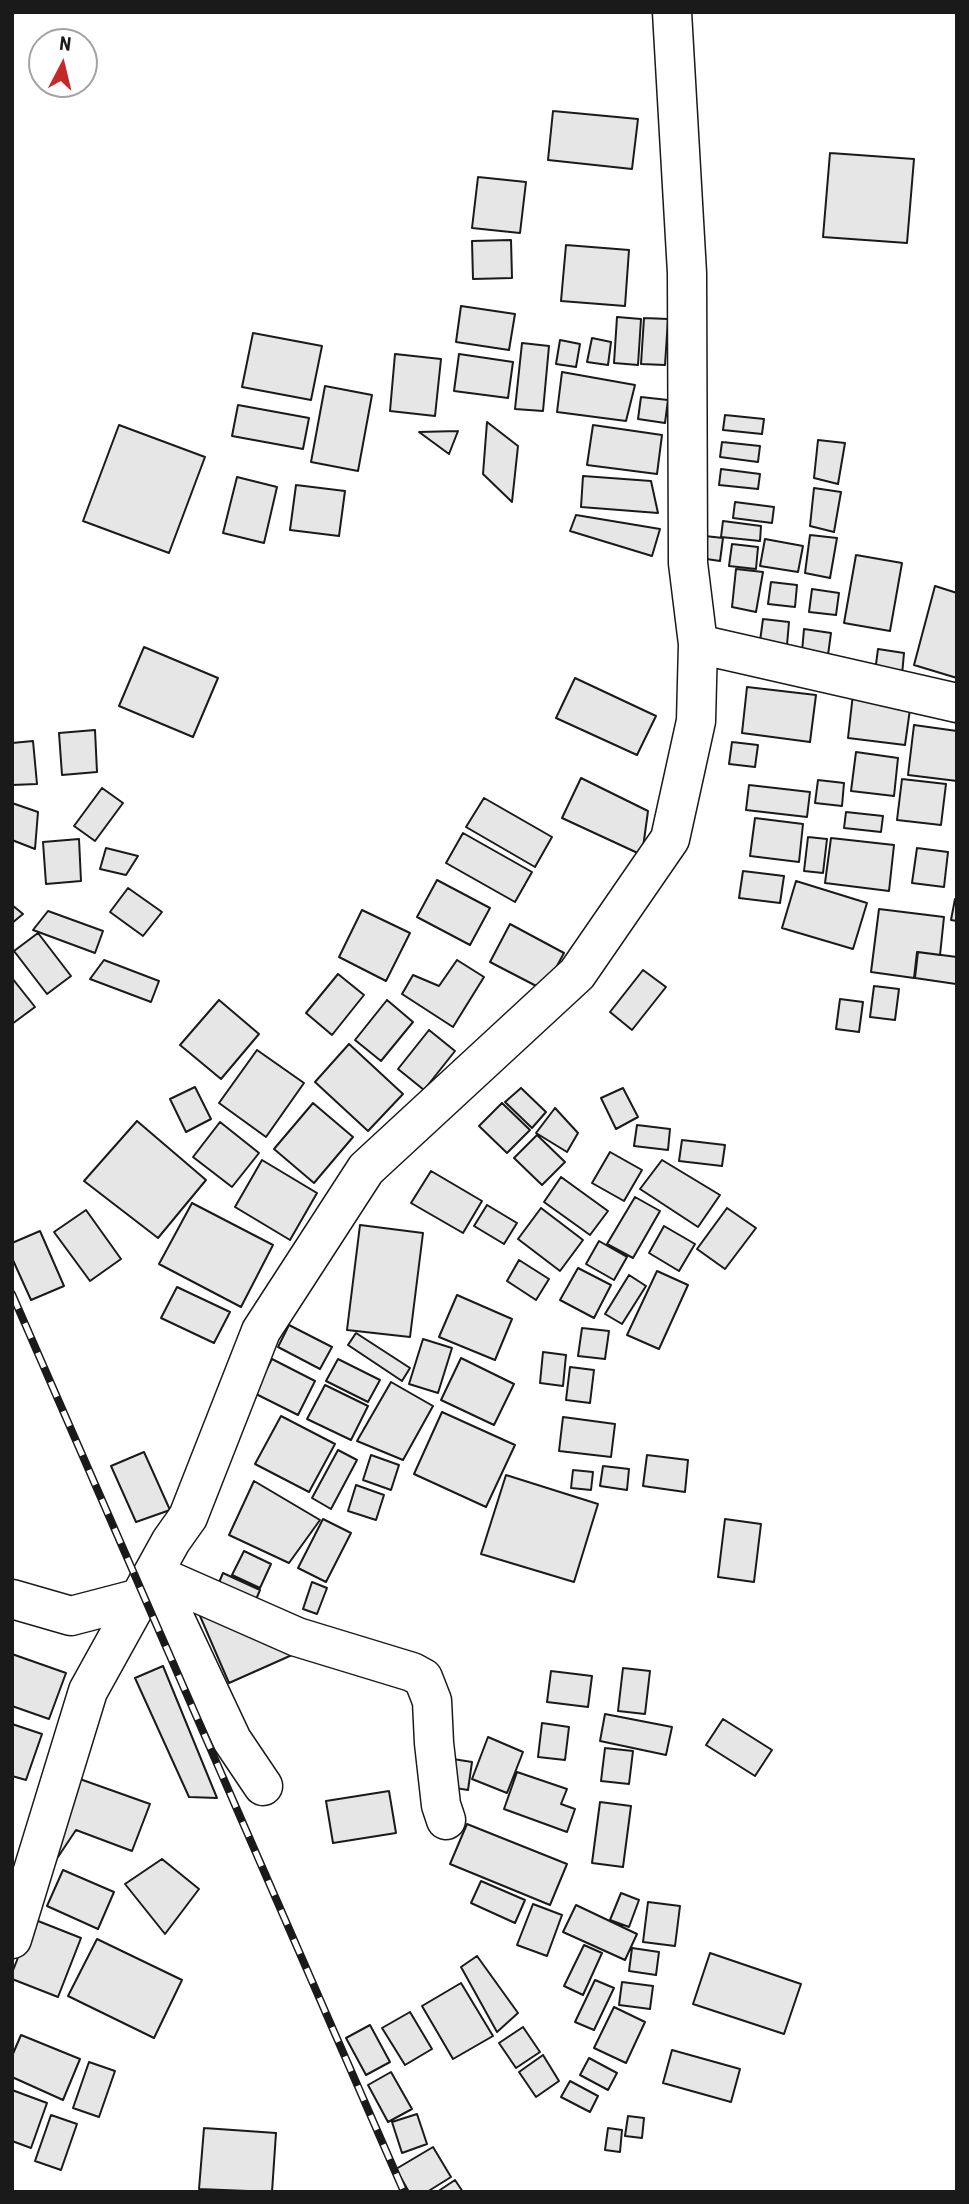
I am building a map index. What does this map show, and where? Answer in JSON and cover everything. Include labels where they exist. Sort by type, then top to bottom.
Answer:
[{"type":"street","points":[[12,1939],[88,1691],[171,1541],[188,1517],[261,1332],[366,1169],[577,974],[670,839],[696,721],[698,644],[688,562],[687,273],[672,12]]},
{"type":"street","points":[[698,644],[957,703]]},
{"type":"street","points":[[147,1586],[232,1740],[263,1786]]},
{"type":"street","points":[[12,1599],[71,1616],[147,1586],[297,1637],[412,1672],[423,1678],[432,1700],[441,1805],[446,1821]]},
{"type":"building","points":[[553,111],[638,119],[632,169],[548,160]]},
{"type":"building","points":[[830,153],[914,159],[907,243],[823,237]]},
{"type":"building","points":[[478,177],[526,182],[520,233],[472,228]]},
{"type":"building","points":[[511,240],[512,278],[473,279],[472,241]]},
{"type":"building","points":[[566,245],[629,250],[625,306],[561,301]]},
{"type":"building","points":[[461,306],[515,314],[509,350],[456,342]]},
{"type":"building","points":[[617,317],[641,319],[638,365],[614,363]]},
{"type":"building","points":[[644,318],[668,319],[665,365],[641,364]]},
{"type":"building","points":[[253,333],[322,346],[311,400],[242,387]]},
{"type":"building","points":[[592,338],[611,342],[608,365],[587,362]]},
{"type":"building","points":[[560,340],[580,344],[576,367],[556,364]]},
{"type":"building","points":[[522,343],[549,346],[543,411],[515,409]]},
{"type":"building","points":[[395,354],[441,359],[435,416],[390,411]]},
{"type":"building","points":[[459,354],[513,362],[508,398],[454,391]]},
{"type":"building","points":[[562,372],[635,385],[626,421],[557,412]]},
{"type":"building","points":[[325,386],[372,395],[358,471],[311,462]]},
{"type":"building","points":[[641,397],[668,400],[665,423],[638,419]]},
{"type":"building","points":[[238,405],[309,418],[303,449],[232,436]]},
{"type":"building","points":[[725,415],[764,419],[762,434],[723,430]]},
{"type":"building","points":[[487,422],[518,446],[512,502],[483,474]]},
{"type":"building","points":[[119,425],[205,457],[169,553],[83,521]]},
{"type":"building","points":[[593,425],[662,435],[657,474],[587,465]]},
{"type":"building","points":[[458,431],[449,454],[419,432]]},
{"type":"building","points":[[818,440],[845,443],[838,484],[814,478]]},
{"type":"building","points":[[722,442],[760,446],[758,462],[720,457]]},
{"type":"building","points":[[721,469],[760,474],[758,489],[719,485]]},
{"type":"building","points":[[583,476],[651,481],[658,513],[581,507]]},
{"type":"building","points":[[237,477],[277,487],[264,543],[223,533]]},
{"type":"building","points":[[296,485],[345,491],[339,536],[290,530]]},
{"type":"building","points":[[814,488],[841,492],[834,532],[810,526]]},
{"type":"building","points":[[735,502],[774,507],[772,523],[733,518]]},
{"type":"building","points":[[576,515],[660,529],[652,556],[570,531]]},
{"type":"building","points":[[723,521],[761,526],[760,541],[721,537]]},
{"type":"building","points":[[696,535],[723,538],[720,561],[693,557]]},
{"type":"building","points":[[810,535],[837,538],[830,578],[805,573]]},
{"type":"building","points":[[765,539],[803,546],[798,572],[760,566]]},
{"type":"building","points":[[732,544],[758,547],[756,569],[729,566]]},
{"type":"building","points":[[856,555],[902,563],[890,631],[844,623]]},
{"type":"building","points":[[736,569],[763,572],[756,612],[732,607]]},
{"type":"building","points":[[771,582],[797,585],[795,607],[768,604]]},
{"type":"building","points":[[935,586],[957,593],[957,678],[914,665]]},
{"type":"building","points":[[812,589],[839,593],[836,615],[809,612]]},
{"type":"building","points":[[763,619],[789,622],[787,645],[760,641]]},
{"type":"building","points":[[804,629],[831,633],[828,655],[802,652]]},
{"type":"building","points":[[144,647],[218,678],[193,737],[119,706]]},
{"type":"building","points":[[878,649],[904,653],[902,675],[875,672]]},
{"type":"building","points":[[575,678],[656,716],[637,755],[556,718]]},
{"type":"building","points":[[747,687],[816,695],[810,742],[742,733]]},
{"type":"building","points":[[853,694],[911,702],[905,745],[848,738]]},
{"type":"building","points":[[914,725],[957,731],[957,781],[908,775]]},
{"type":"building","points":[[95,730],[97,772],[62,775],[59,733]]},
{"type":"building","points":[[33,741],[37,784],[12,785],[12,743]]},
{"type":"building","points":[[732,742],[758,745],[755,767],[729,764]]},
{"type":"building","points":[[856,752],[898,758],[894,796],[851,791]]},
{"type":"building","points":[[581,778],[648,811],[642,855],[562,818]]},
{"type":"building","points":[[902,779],[946,784],[941,825],[897,820]]},
{"type":"building","points":[[818,780],[844,783],[842,806],[815,803]]},
{"type":"building","points":[[749,785],[810,792],[807,817],[746,810]]},
{"type":"building","points":[[102,788],[123,803],[95,841],[74,826]]},
{"type":"building","points":[[484,798],[552,837],[535,867],[466,827]]},
{"type":"building","points":[[12,803],[38,812],[35,849],[12,840]]},
{"type":"building","points":[[846,812],[883,816],[881,832],[844,828]]},
{"type":"building","points":[[755,818],[803,824],[799,862],[750,856]]},
{"type":"building","points":[[463,833],[532,872],[515,902],[446,863]]},
{"type":"building","points":[[808,837],[827,839],[823,873],[804,871]]},
{"type":"building","points":[[831,838],[894,845],[889,891],[825,883]]},
{"type":"building","points":[[79,839],[81,881],[46,884],[43,842]]},
{"type":"building","points":[[106,848],[138,856],[126,875],[100,869]]},
{"type":"building","points":[[917,848],[948,852],[944,887],[912,883]]},
{"type":"building","points":[[743,871],[784,876],[780,903],[739,898]]},
{"type":"building","points":[[437,880],[490,908],[470,945],[417,917]]},
{"type":"building","points":[[796,881],[867,903],[853,949],[782,928]]},
{"type":"building","points":[[128,888],[162,912],[143,936],[110,912]]},
{"type":"building","points":[[957,899],[957,921],[951,920]]},
{"type":"building","points":[[12,905],[23,914],[12,923]]},
{"type":"building","points":[[879,909],[944,917],[940,955],[917,952],[914,978],[871,972]]},
{"type":"building","points":[[362,910],[410,933],[386,981],[339,957]]},
{"type":"building","points":[[48,911],[103,931],[95,953],[33,930]]},
{"type":"building","points":[[510,924],[564,953],[544,990],[490,962]]},
{"type":"building","points":[[38,933],[71,976],[47,994],[14,951]]},
{"type":"building","points":[[918,952],[957,957],[956,984],[915,978]]},
{"type":"building","points":[[104,960],[159,981],[151,1002],[90,979]]},
{"type":"building","points":[[457,960],[484,977],[453,1027],[402,994],[413,975],[439,986]]},
{"type":"building","points":[[643,970],[666,987],[632,1030],[610,1012]]},
{"type":"building","points":[[338,974],[364,995],[332,1035],[306,1013]]},
{"type":"building","points":[[12,978],[35,1007],[12,1024]]},
{"type":"building","points":[[874,986],[899,989],[895,1020],[870,1017]]},
{"type":"building","points":[[840,999],[863,1002],[859,1032],[836,1029]]},
{"type":"building","points":[[219,1000],[259,1034],[221,1079],[180,1045]]},
{"type":"building","points":[[387,1000],[413,1022],[381,1061],[355,1040]]},
{"type":"building","points":[[429,1030],[455,1051],[424,1090],[398,1069]]},
{"type":"building","points":[[349,1044],[403,1094],[368,1131],[315,1082]]},
{"type":"building","points":[[257,1050],[304,1083],[266,1137],[219,1103]]},
{"type":"building","points":[[195,1087],[211,1119],[186,1132],[170,1099]]},
{"type":"building","points":[[521,1088],[546,1112],[532,1128],[505,1102]]},
{"type":"building","points":[[623,1088],[638,1117],[616,1129],[601,1098]]},
{"type":"building","points":[[313,1103],[353,1137],[314,1183],[274,1149]]},
{"type":"building","points":[[502,1103],[530,1130],[507,1153],[479,1126]]},
{"type":"building","points":[[555,1108],[578,1133],[567,1152],[536,1133]]},
{"type":"building","points":[[137,1121],[206,1180],[158,1238],[84,1181]]},
{"type":"building","points":[[220,1122],[259,1153],[232,1187],[193,1157]]},
{"type":"building","points":[[637,1125],[670,1129],[668,1150],[634,1146]]},
{"type":"building","points":[[537,1135],[565,1162],[542,1185],[514,1158]]},
{"type":"building","points":[[682,1140],[725,1145],[722,1166],[679,1161]]},
{"type":"building","points":[[610,1152],[642,1170],[624,1201],[592,1183]]},
{"type":"building","points":[[262,1160],[317,1193],[290,1240],[235,1207]]},
{"type":"building","points":[[662,1160],[720,1195],[698,1227],[640,1189]]},
{"type":"building","points":[[431,1171],[482,1201],[463,1233],[411,1203]]},
{"type":"building","points":[[561,1177],[608,1211],[590,1235],[544,1202]]},
{"type":"building","points":[[635,1197],[660,1211],[633,1258],[607,1244]]},
{"type":"building","points":[[192,1203],[273,1245],[241,1307],[159,1264]]},
{"type":"building","points":[[487,1205],[517,1223],[504,1244],[474,1226]]},
{"type":"building","points":[[541,1208],[583,1240],[560,1271],[518,1239]]},
{"type":"building","points":[[727,1208],[756,1228],[725,1269],[697,1249]]},
{"type":"building","points":[[86,1210],[121,1259],[90,1281],[54,1232]]},
{"type":"building","points":[[360,1225],[423,1233],[410,1337],[347,1330]]},
{"type":"building","points":[[664,1226],[695,1244],[679,1271],[649,1253]]},
{"type":"building","points":[[40,1231],[64,1286],[31,1300],[12,1258],[12,1243]]},
{"type":"building","points":[[599,1241],[627,1257],[614,1280],[586,1264]]},
{"type":"building","points":[[519,1260],[549,1279],[536,1300],[507,1281]]},
{"type":"building","points":[[578,1268],[611,1285],[594,1318],[560,1300]]},
{"type":"building","points":[[657,1271],[688,1285],[659,1349],[627,1335]]},
{"type":"building","points":[[629,1275],[646,1286],[622,1324],[605,1314]]},
{"type":"building","points":[[177,1287],[230,1312],[214,1343],[161,1318]]},
{"type":"building","points":[[457,1295],[512,1319],[495,1360],[439,1337]]},
{"type":"building","points":[[289,1325],[332,1347],[320,1369],[278,1347]]},
{"type":"building","points":[[582,1328],[609,1331],[605,1359],[578,1356]]},
{"type":"building","points":[[356,1333],[410,1368],[402,1381],[348,1345]]},
{"type":"building","points":[[423,1339],[452,1348],[438,1393],[409,1384]]},
{"type":"building","points":[[543,1352],[566,1355],[563,1386],[540,1383]]},
{"type":"building","points":[[461,1358],[514,1384],[494,1425],[441,1400]]},
{"type":"building","points":[[272,1359],[315,1381],[298,1415],[254,1393]]},
{"type":"building","points":[[338,1359],[380,1380],[368,1402],[326,1381]]},
{"type":"building","points":[[570,1367],[594,1370],[590,1403],[566,1400]]},
{"type":"building","points":[[391,1382],[433,1406],[403,1460],[357,1441]]},
{"type":"building","points":[[325,1385],[368,1406],[351,1440],[307,1419]]},
{"type":"building","points":[[442,1412],[515,1445],[486,1507],[414,1474]]},
{"type":"building","points":[[281,1416],[335,1444],[309,1492],[255,1464]]},
{"type":"building","points":[[563,1417],[615,1424],[611,1457],[559,1451]]},
{"type":"building","points":[[338,1450],[357,1460],[331,1509],[312,1498]]},
{"type":"building","points":[[144,1452],[170,1510],[136,1522],[111,1466]]},
{"type":"building","points":[[371,1455],[399,1465],[391,1490],[363,1480]]},
{"type":"building","points":[[647,1455],[688,1460],[685,1492],[643,1486]]},
{"type":"building","points":[[603,1466],[629,1469],[627,1490],[600,1486]]},
{"type":"building","points":[[573,1470],[593,1472],[591,1490],[571,1488]]},
{"type":"building","points":[[506,1475],[598,1504],[574,1582],[481,1554]]},
{"type":"building","points":[[254,1481],[320,1520],[289,1563],[229,1535]]},
{"type":"building","points":[[356,1485],[384,1495],[376,1520],[348,1511]]},
{"type":"building","points":[[323,1519],[351,1533],[326,1582],[298,1568]]},
{"type":"building","points":[[725,1519],[761,1524],[754,1582],[718,1577]]},
{"type":"building","points":[[244,1551],[271,1564],[260,1588],[232,1575]]},
{"type":"building","points":[[223,1573],[260,1590],[252,1609],[215,1592]]},
{"type":"building","points":[[312,1582],[327,1588],[317,1614],[303,1609]]},
{"type":"building","points":[[197,1609],[292,1655],[229,1683]]},
{"type":"building","points":[[12,1654],[66,1673],[49,1719],[12,1706]]},
{"type":"building","points":[[163,1666],[217,1798],[189,1797],[135,1678]]},
{"type":"building","points":[[623,1668],[650,1671],[645,1714],[618,1711]]},
{"type":"building","points":[[551,1671],[592,1676],[588,1707],[547,1702]]},
{"type":"building","points":[[605,1714],[672,1727],[666,1755],[600,1741]]},
{"type":"building","points":[[723,1719],[772,1750],[755,1776],[706,1745]]},
{"type":"building","points":[[542,1723],[569,1727],[565,1760],[538,1757]]},
{"type":"building","points":[[12,1724],[42,1734],[26,1780],[12,1776]]},
{"type":"building","points":[[488,1737],[523,1752],[507,1793],[472,1779]]},
{"type":"building","points":[[605,1748],[633,1751],[629,1784],[601,1781]]},
{"type":"building","points":[[453,1759],[472,1762],[468,1790],[449,1787]]},
{"type":"building","points":[[517,1772],[567,1789],[561,1804],[575,1809],[567,1832],[504,1809]]},
{"type":"building","points":[[77,1778],[150,1804],[132,1851],[76,1830],[58,1857],[49,1854]]},
{"type":"building","points":[[389,1791],[396,1833],[333,1843],[326,1801]]},
{"type":"building","points":[[600,1802],[631,1806],[623,1867],[592,1863]]},
{"type":"building","points":[[467,1824],[567,1864],[550,1905],[450,1864]]},
{"type":"building","points":[[162,1859],[199,1889],[165,1934],[125,1884]]},
{"type":"building","points":[[63,1870],[114,1892],[98,1929],[47,1906]]},
{"type":"building","points":[[481,1881],[525,1900],[515,1923],[471,1903]]},
{"type":"building","points":[[621,1893],[639,1900],[629,1927],[610,1920]]},
{"type":"building","points":[[648,1902],[680,1906],[675,1946],[643,1942]]},
{"type":"building","points":[[533,1904],[562,1915],[547,1956],[517,1945]]},
{"type":"building","points":[[576,1905],[637,1934],[625,1960],[563,1932]]},
{"type":"building","points":[[33,1919],[81,1938],[58,1997],[12,1979]]},
{"type":"building","points":[[97,1939],[182,1980],[154,2038],[68,1996]]},
{"type":"building","points":[[584,1945],[602,1953],[583,1995],[564,1986]]},
{"type":"building","points":[[632,1948],[659,1952],[656,1975],[629,1971]]},
{"type":"building","points":[[710,1953],[801,1984],[784,2034],[693,2004]]},
{"type":"building","points":[[477,1956],[518,2013],[497,2032],[461,1967]]},
{"type":"building","points":[[595,1980],[614,1988],[594,2030],[575,2022]]},
{"type":"building","points":[[622,1982],[653,1986],[650,2009],[619,2005]]},
{"type":"building","points":[[461,1983],[493,2036],[453,2059],[422,2006]]},
{"type":"building","points":[[614,2007],[645,2022],[626,2063],[594,2048]]},
{"type":"building","points":[[410,2012],[432,2049],[405,2065],[382,2028]]},
{"type":"building","points":[[370,2025],[390,2062],[366,2075],[346,2038]]},
{"type":"building","points":[[523,2027],[540,2052],[516,2068],[499,2043]]},
{"type":"building","points":[[21,2035],[80,2059],[63,2100],[12,2077],[12,2056]]},
{"type":"building","points":[[672,2050],[740,2069],[731,2102],[663,2083]]},
{"type":"building","points":[[543,2055],[559,2081],[536,2097],[519,2072]]},
{"type":"building","points":[[589,2058],[617,2073],[608,2090],[580,2075]]},
{"type":"building","points":[[89,2062],[115,2071],[99,2117],[73,2108]]},
{"type":"building","points":[[391,2072],[412,2109],[388,2122],[368,2085]]},
{"type":"building","points":[[570,2081],[598,2096],[590,2112],[561,2097]]},
{"type":"building","points":[[12,2090],[47,2103],[31,2148],[12,2141]]},
{"type":"building","points":[[417,2114],[427,2144],[402,2153],[392,2122]]},
{"type":"building","points":[[51,2115],[77,2124],[61,2170],[35,2161]]},
{"type":"building","points":[[628,2116],[644,2118],[642,2138],[625,2136]]},
{"type":"building","points":[[204,2128],[276,2133],[272,2192],[199,2189]]},
{"type":"building","points":[[608,2128],[622,2130],[620,2152],[605,2150]]},
{"type":"building","points":[[433,2147],[451,2177],[427,2192],[409,2192],[396,2169]]},
{"type":"building","points":[[455,2180],[463,2192],[437,2192]]},
{"type":"railway","points":[[12,1294],[404,2192]]}]
